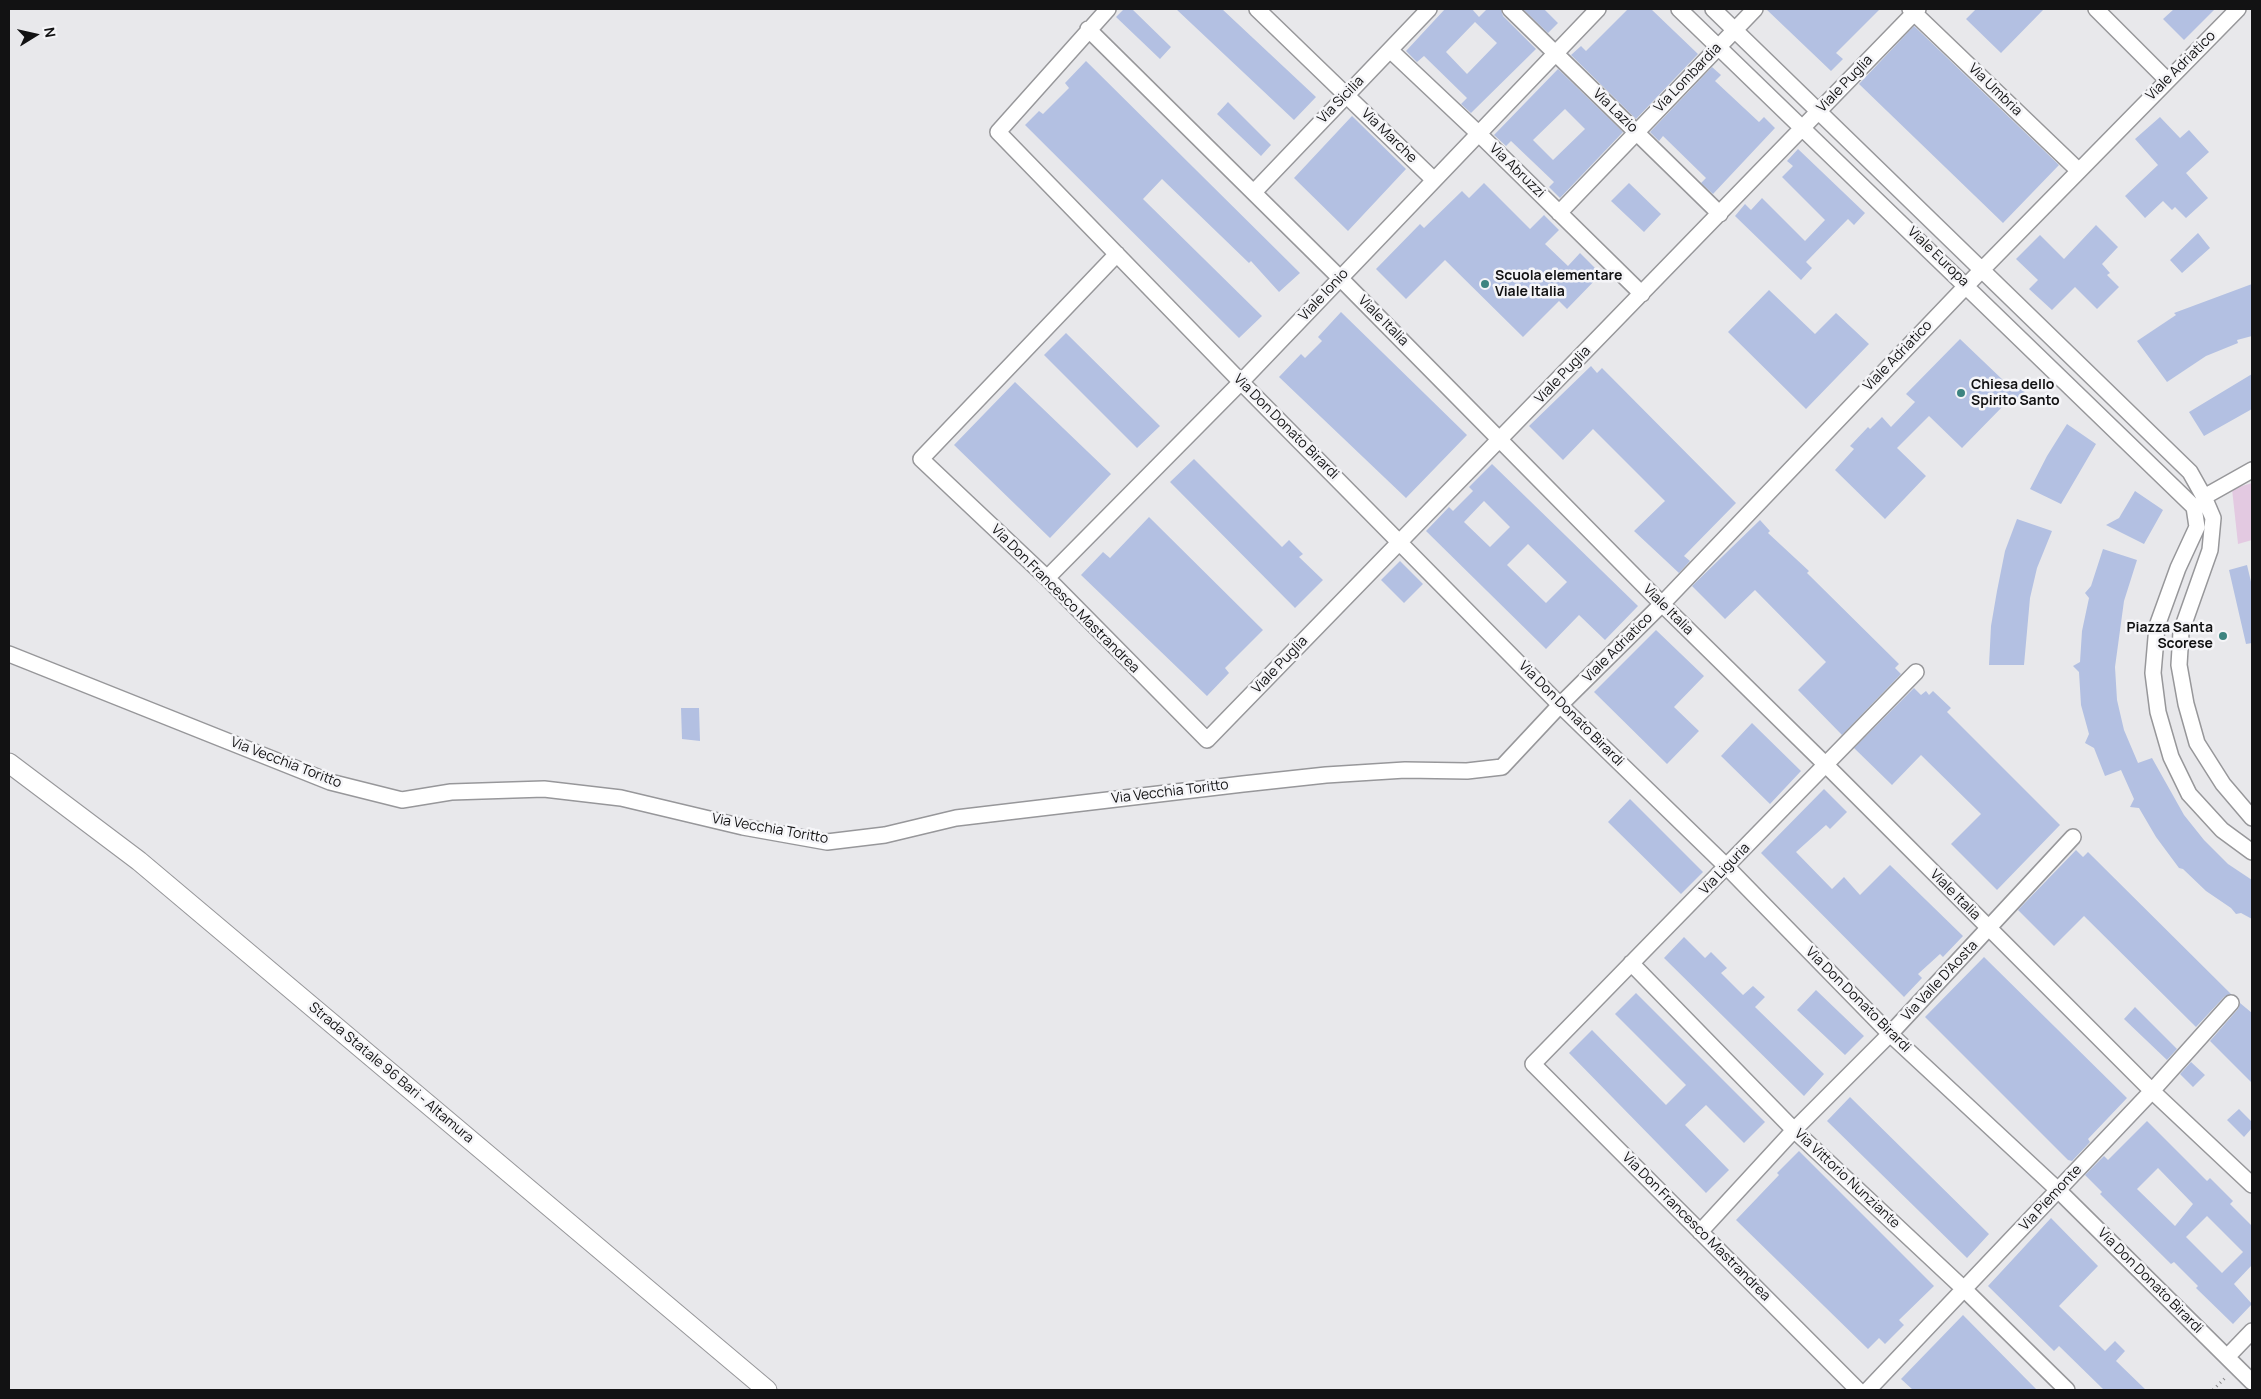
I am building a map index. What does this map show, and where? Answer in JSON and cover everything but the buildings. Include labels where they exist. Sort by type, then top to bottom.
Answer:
[{"type":"street","points":[[1088,29],[1108,9]]},
{"type":"street","name":"Via Marche","points":[[1258,9],[1434,180]]},
{"type":"street","name":"Via Sicilia","points":[[1254,192],[1429,9]]},
{"type":"street","name":"Via Lazio","points":[[1510,9],[1720,214]]},
{"type":"street","name":"Viale Ionio","points":[[1047,578],[1241,382],[1598,9]]},
{"type":"street","name":"Viale Europa","points":[[1678,9],[2199,502]]},
{"type":"street","name":"Viale Europa","points":[[1713,9],[2190,472],[2199,502]]},
{"type":"street","name":"Via Lombardia","points":[[1559,213],[1755,9]]},
{"type":"street","points":[[2096,9],[2167,80]]},
{"type":"street","name":"Viale Adriatico","points":[[1560,705],[1662,604],[1967,284],[2238,9]]},
{"type":"street","name":"Viale Puglia","points":[[1208,740],[1720,214],[1914,10]]},
{"type":"street","name":"Via Umbria","points":[[1914,10],[2079,171]]},
{"type":"street","name":"Viale Italia","points":[[1088,29],[1254,192],[1501,439],[1662,604],[1825,764],[2152,1092],[2252,1185]]},
{"type":"street","name":"Via Don Donato Birardi","points":[[1088,29],[998,132],[1241,382],[1560,705],[1727,867],[1890,1034],[2058,1190],[2252,1382]]},
{"type":"street","name":"Via Abruzzi","points":[[1390,50],[1478,133],[1642,294]]},
{"type":"street","name":"Via Don Francesco Mastrandrea","points":[[1117,254],[921,459],[1047,578],[1208,740]]},
{"type":"street","points":[[2199,502],[2252,470]]},
{"type":"street","points":[[2199,502],[2213,518],[2210,550],[2181,632],[2179,665],[2186,704],[2197,743],[2223,784],[2252,818]]},
{"type":"street","points":[[2199,502],[2197,528],[2178,568],[2157,626],[2153,673],[2158,712],[2171,757],[2189,794],[2222,830],[2252,852]]},
{"type":"street","name":"Via Vecchia Toritto","points":[[9,654],[330,782],[402,800],[451,792],[544,789],[620,798],[743,827],[827,842],[885,835],[956,818],[1243,784],[1375,772],[1467,771],[1502,767],[1560,705]]},
{"type":"street","name":"Via Liguria","points":[[1533,1064],[1916,672]]},
{"type":"street","name":"Strada Statale 96 Bari - Altamura","points":[[9,762],[139,861],[768,1390]]},
{"type":"street","name":"Via Valle D'Aosta","points":[[1700,1232],[1794,1130],[1890,1034],[2073,837]]},
{"type":"street","name":"Via Vittorio Nunziante","points":[[1631,963],[1794,1130],[1964,1289],[2067,1390]]},
{"type":"street","name":"Via Piemonte","points":[[1868,1390],[2152,1092],[2231,1003]]},
{"type":"street","name":"Via Don Francesco Mastrandrea","points":[[1533,1064],[1858,1390]]},
{"type":"street","points":[[2227,1357],[2252,1331]]},
{"type":"shaded area","points":[[2252,483],[2252,540],[2238,544],[2232,489]]},
{"type":"place","name":"Scuola elementare Viale Italia","points":[[1485,284]]},
{"type":"place","name":"Chiesa dello Spirito Santo","points":[[1961,393]]},
{"type":"place","name":"Piazza Santa Scorese","points":[[2223,636]]}]
